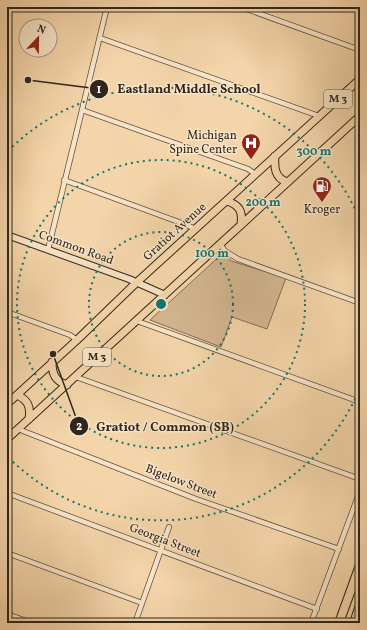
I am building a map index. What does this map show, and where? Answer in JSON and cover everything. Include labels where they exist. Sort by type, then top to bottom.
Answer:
[{"type":"highway","points":[[334,623],[359,568]]},
{"type":"highway","points":[[339,623],[359,568]]},
{"type":"highway","points":[[354,623],[360,605]]},
{"type":"main road","name":"Gratiot Avenue","points":[[7,404],[77,340],[136,283],[359,81]]},
{"type":"main road","name":"M 3","points":[[7,439],[360,116]]},
{"type":"main road","points":[[275,156],[276,174],[287,182]]},
{"type":"main road","points":[[226,201],[233,203],[239,208],[242,218],[241,224]]},
{"type":"main road","points":[[52,362],[52,369],[55,378],[67,385]]},
{"type":"main road","points":[[17,395],[25,399],[28,403],[30,412],[29,419]]},
{"type":"street","points":[[48,250],[107,7]]},
{"type":"street","points":[[241,7],[255,9],[360,50]]},
{"type":"street","points":[[100,38],[319,116]]},
{"type":"street","points":[[82,110],[248,169],[256,174]]},
{"type":"street","points":[[64,180],[187,224],[195,229]]},
{"type":"street","name":"Common Road","points":[[7,234],[165,295]]},
{"type":"street","points":[[220,244],[225,251],[238,259],[360,303]]},
{"type":"street","points":[[7,312],[70,335],[77,340]]},
{"type":"street","points":[[137,321],[360,402]]},
{"type":"street","points":[[76,377],[360,479]]},
{"type":"street","name":"Bigelow Street","points":[[18,429],[196,499],[339,549]]},
{"type":"street","points":[[312,623],[360,491]]},
{"type":"street","name":"Georgia Street","points":[[7,493],[317,609]]},
{"type":"street","points":[[135,623],[170,527]]},
{"type":"street","points":[[7,554],[142,603]]},
{"type":"street","points":[[7,614],[32,623]]},
{"type":"shaded area","points":[[224,252],[231,261],[286,278],[267,329],[232,317],[221,347],[150,320]]},
{"type":"place","name":"Eastland Middle School","points":[[28,80]]},
{"type":"place","name":"Michigan Spine Center","points":[[251,160]]},
{"type":"place","name":"Kroger","points":[[322,203]]},
{"type":"place","name":"Gratiot / Common (SB)","points":[[53,354]]}]
